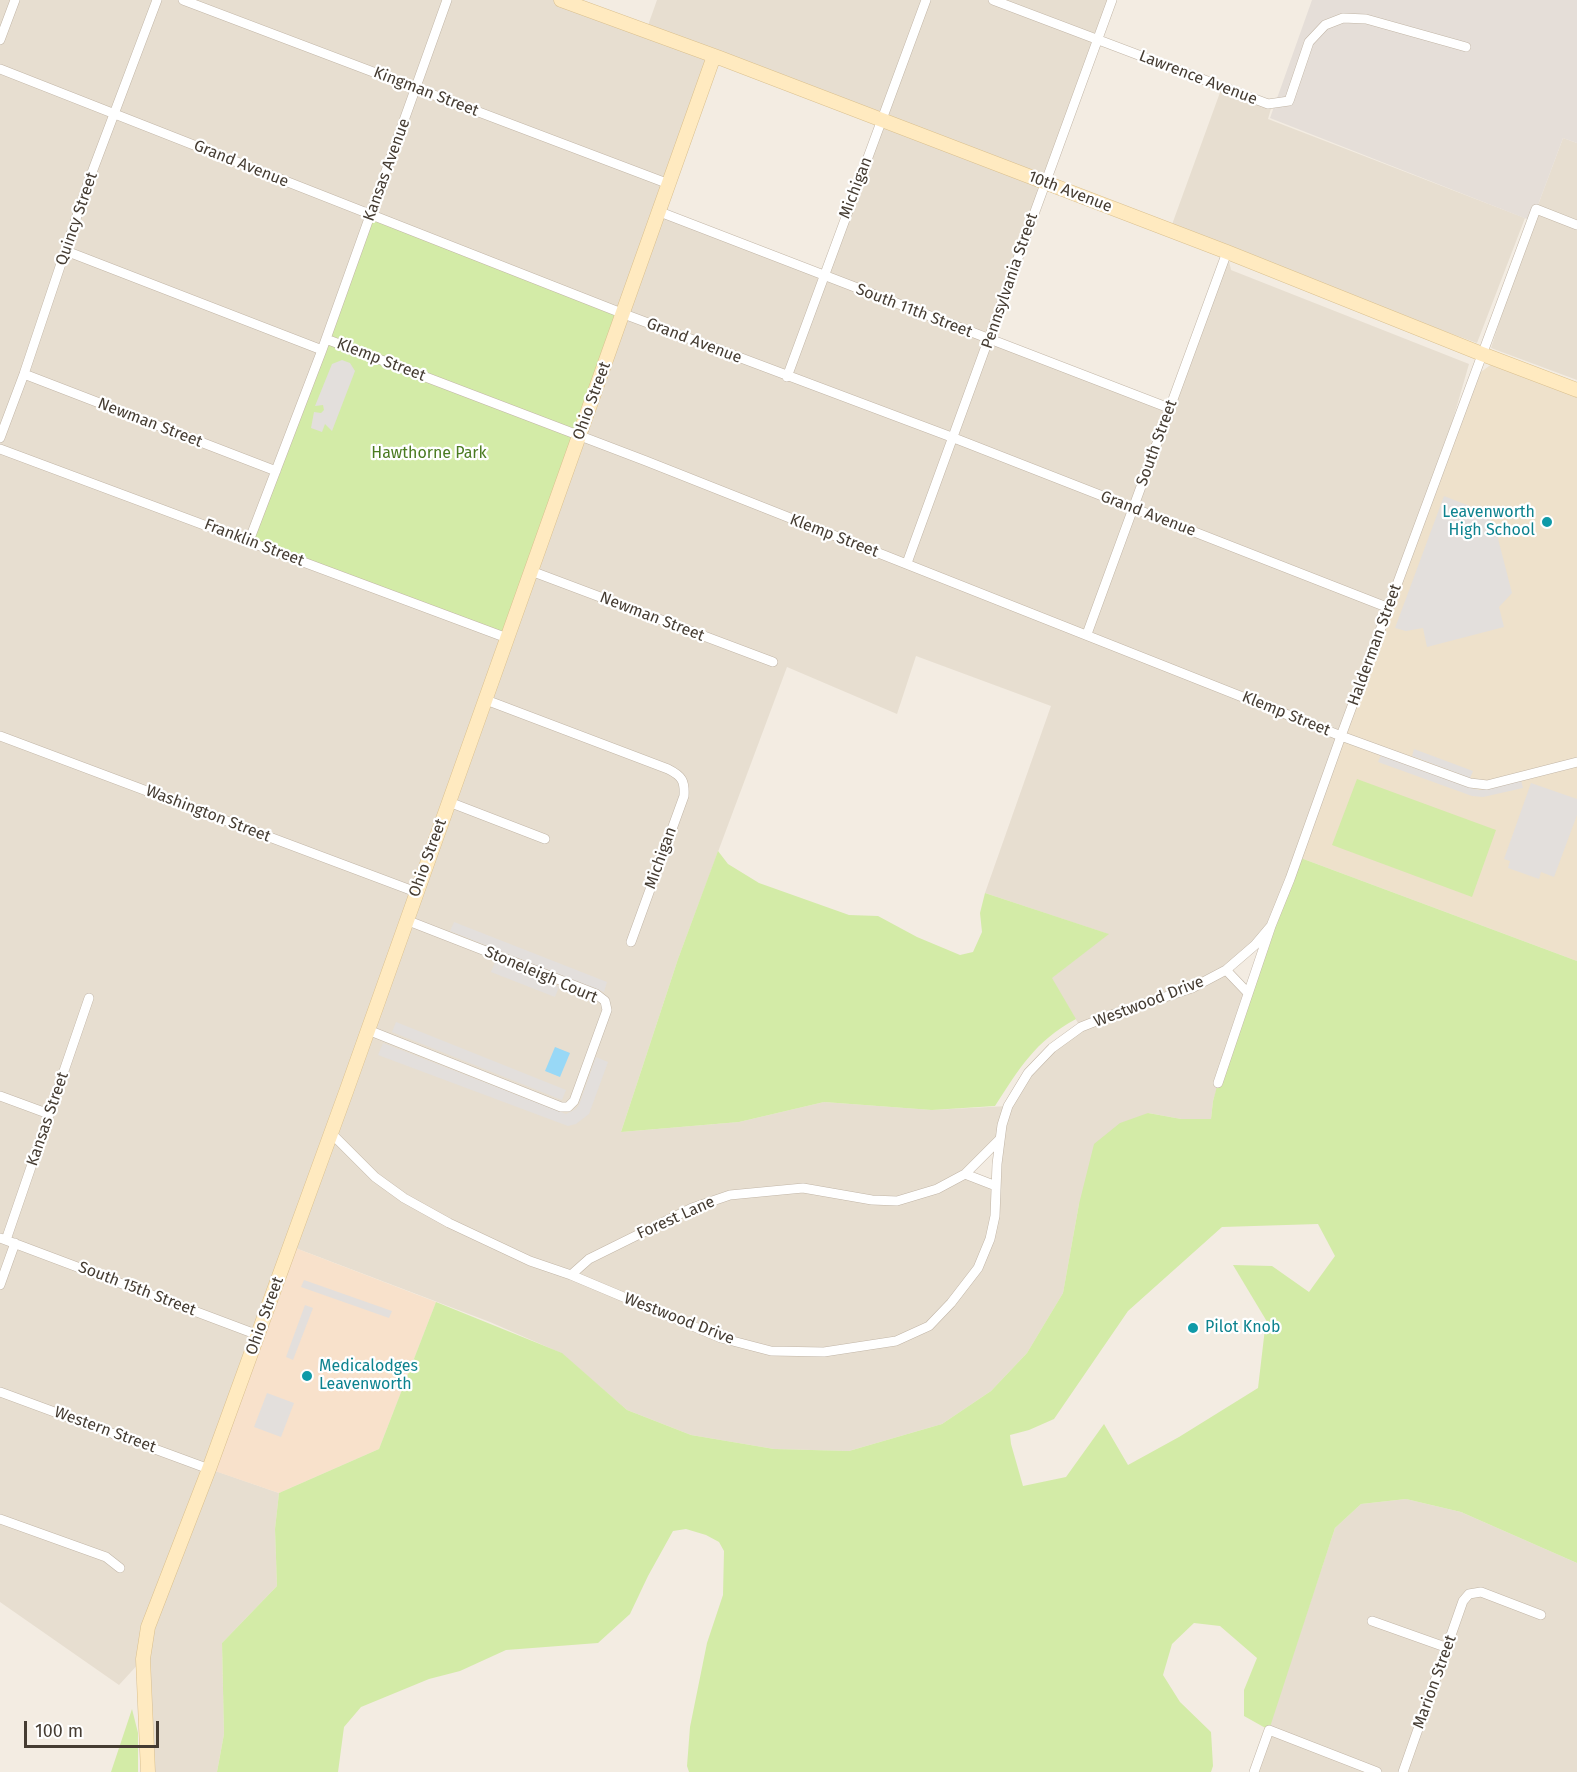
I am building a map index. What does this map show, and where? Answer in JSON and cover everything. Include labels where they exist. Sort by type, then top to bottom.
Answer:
[{"type":"street","points":[[0,40],[15,0]]},
{"type":"street","name":"Quincy Street","points":[[0,438],[24,374],[88,183],[157,0]]},
{"type":"street","name":"Kingman Street","points":[[183,0],[669,184]]},
{"type":"street","name":"Kansas Avenue","points":[[326,339],[447,0]]},
{"type":"street","name":"10th Avenue","points":[[561,0],[1045,182],[1577,390]]},
{"type":"street","name":"Michigan","points":[[787,377],[926,0]]},
{"type":"street","name":"Lawrence Avenue","points":[[993,0],[1268,104],[1289,101],[1309,42],[1325,25],[1343,18],[1365,19],[1466,47]]},
{"type":"street","name":"Pennsylvania Street","points":[[907,563],[1112,0]]},
{"type":"street","name":"Ohio Street","points":[[148,1772],[143,1659],[148,1627],[210,1469],[332,1133],[714,56]]},
{"type":"street","name":"Grand Avenue","points":[[0,69],[371,216],[787,377],[954,438],[1389,608]]},
{"type":"street","name":"Halderman Street","points":[[1218,1083],[1271,926],[1536,209],[1577,225]]},
{"type":"street","name":"South 11th Street","points":[[660,212],[1170,408]]},
{"type":"street","name":"Klemp Street","points":[[66,251],[322,350]]},
{"type":"street","name":"South Street","points":[[1087,634],[1227,252]]},
{"type":"street","points":[[249,541],[326,339]]},
{"type":"street","name":"Klemp Street","points":[[326,339],[907,563],[1341,736]]},
{"type":"street","name":"Newman Street","points":[[24,374],[276,471]]},
{"type":"street","name":"Franklin Street","points":[[0,448],[507,638]]},
{"type":"street","name":"Newman Street","points":[[531,571],[773,662]]},
{"type":"street","name":"Michigan","points":[[486,700],[679,775],[685,786],[684,796],[632,942]]},
{"type":"street","name":"Washington Street","points":[[0,736],[416,892]]},
{"type":"street","points":[[1341,736],[1470,783],[1487,786],[1577,762]]},
{"type":"street","points":[[449,802],[545,839]]},
{"type":"street","name":"Stoneleigh Court","points":[[368,1030],[561,1107],[568,1107],[574,1101],[607,1010],[605,1002],[596,994],[406,920]]},
{"type":"street","name":"Westwood Drive","points":[[332,1133],[375,1177],[405,1198],[449,1223],[530,1261],[571,1275],[722,1338],[771,1351],[824,1352],[896,1341],[928,1326],[951,1303],[978,1268],[990,1239],[995,1216],[999,1140],[1008,1106],[1028,1073],[1052,1047],[1081,1028],[1114,1014],[1192,988],[1226,970],[1255,945],[1271,926]]},
{"type":"street","points":[[1226,970],[1248,993]]},
{"type":"street","name":"Kansas Street","points":[[0,1285],[7,1240],[89,998]]},
{"type":"street","points":[[0,1096],[49,1114]]},
{"type":"street","name":"Forest Lane","points":[[571,1275],[589,1258],[692,1208],[730,1195],[803,1188],[873,1200],[897,1201],[937,1190],[965,1174],[999,1140]]},
{"type":"street","points":[[965,1174],[996,1186]]},
{"type":"street","name":"South 15th Street","points":[[7,1240],[258,1335]]},
{"type":"street","name":"Western Street","points":[[0,1392],[210,1469]]},
{"type":"street","points":[[0,1519],[106,1557],[120,1568]]},
{"type":"street","name":"Marion Street","points":[[1403,1772],[1463,1601],[1469,1594],[1481,1592],[1541,1615]]},
{"type":"street","points":[[1372,1621],[1448,1648]]},
{"type":"street","points":[[1254,1772],[1269,1730],[1377,1772]]},
{"type":"shaded area","points":[[0,0],[561,0],[646,31],[657,0],[1112,0],[989,339],[1169,408],[1227,252],[1231,270],[1469,364],[1434,485],[1271,926],[1227,970],[1248,993],[1213,1101],[1211,1119],[1181,1119],[1148,1113],[1079,1204],[1063,1293],[1027,1353],[991,1391],[942,1424],[849,1451],[774,1449],[691,1435],[627,1410],[561,1353],[490,1322],[290,1246],[210,1469],[279,1493],[275,1529],[277,1586],[222,1643],[224,1734],[217,1772],[148,1772],[142,1660],[119,1685],[0,1602]],"holes":[[[715,56],[881,121],[823,276],[660,212]],[[916,656],[1051,706],[985,893],[1108,934],[1051,978],[1081,1028],[1028,1073],[1008,1106],[932,1110],[824,1102],[739,1122],[621,1132],[678,959],[787,667],[897,714]],[[999,1141],[996,1186],[965,1174]]]},
{"type":"shaded area","points":[[1312,0],[1577,0],[1577,143],[1563,138],[1532,221],[1270,118]]},
{"type":"shaded area","points":[[1222,87],[1272,105],[1268,119],[1525,218],[1477,343],[1170,230]]},
{"type":"shaded area","points":[[1563,138],[1577,143],[1577,380],[1491,348],[1532,221]]},
{"type":"shaded area","points":[[342,360],[350,363],[355,371],[332,431],[325,424],[322,432],[311,428],[314,412],[321,413],[324,410],[323,405],[315,406],[332,364]]},
{"type":"shaded area","points":[[1493,363],[1577,395],[1577,961],[1298,857],[1434,485],[1481,372]]},
{"type":"shaded area","points":[[1444,496],[1480,510],[1494,523],[1512,593],[1499,607],[1504,627],[1427,647],[1423,628],[1406,631],[1395,628]]},
{"type":"shaded area","points":[[1414,749],[1473,771],[1470,778],[1412,756]]},
{"type":"shaded area","points":[[1381,755],[1471,788],[1480,790],[1521,780],[1523,788],[1483,797],[1472,796],[1378,762]]},
{"type":"shaded area","points":[[1531,783],[1577,799],[1577,815],[1554,877],[1541,872],[1539,879],[1508,868],[1510,861],[1504,859]]},
{"type":"shaded area","points":[[454,922],[607,982],[604,992],[450,931]]},
{"type":"shaded area","points":[[495,962],[559,987],[555,997],[491,972]]},
{"type":"shaded area","points":[[396,1022],[566,1090],[562,1100],[392,1032]]},
{"type":"shaded area","points":[[383,1043],[566,1114],[579,1105],[596,1057],[608,1062],[589,1114],[576,1124],[568,1126],[378,1055]]},
{"type":"shaded area","points":[[290,1246],[436,1302],[379,1449],[279,1493],[209,1469]]},
{"type":"shaded area","points":[[304,1280],[392,1311],[389,1318],[301,1287]]},
{"type":"shaded area","points":[[305,1305],[313,1308],[293,1360],[286,1357]]},
{"type":"shaded area","points":[[267,1393],[294,1403],[281,1437],[254,1427]]},
{"type":"shaded area","points":[[1406,1499],[1461,1512],[1577,1563],[1577,1772],[1254,1772],[1335,1528],[1361,1504]]},
{"type":"green space","name":"Hawthorne Park","points":[[371,216],[624,314],[507,638],[249,541]]},
{"type":"green space","points":[[1357,779],[1496,830],[1472,897],[1332,845]]},
{"type":"green space","points":[[718,851],[728,864],[759,883],[849,915],[878,916],[917,937],[960,955],[973,952],[982,932],[980,913],[985,893],[1109,934],[1052,978],[1076,1019],[1049,1037],[1029,1057],[995,1106],[932,1110],[824,1102],[739,1122],[621,1132],[678,959]]},
{"type":"green space","points":[[1298,857],[1577,961],[1577,1563],[1461,1512],[1406,1499],[1361,1504],[1335,1528],[1269,1730],[1244,1716],[1244,1690],[1257,1658],[1220,1626],[1194,1623],[1172,1644],[1163,1675],[1180,1702],[1211,1732],[1213,1766],[1211,1772],[689,1772],[687,1766],[690,1727],[707,1643],[723,1595],[724,1551],[719,1542],[686,1529],[673,1531],[630,1614],[598,1643],[506,1650],[460,1671],[429,1679],[361,1707],[344,1727],[338,1772],[217,1772],[224,1734],[222,1643],[277,1586],[275,1529],[279,1493],[379,1449],[436,1302],[562,1353],[627,1410],[691,1435],[774,1449],[849,1451],[942,1424],[991,1391],[1027,1353],[1063,1293],[1079,1204],[1094,1144],[1120,1123],[1148,1113],[1181,1119],[1211,1119],[1218,1083]],"holes":[[[1318,1224],[1335,1256],[1309,1292],[1272,1266],[1233,1265],[1266,1320],[1258,1388],[1179,1437],[1128,1465],[1104,1424],[1066,1477],[1023,1486],[1010,1435],[1054,1419],[1128,1311],[1222,1227]]]},
{"type":"green space","points":[[132,1709],[138,1733],[138,1772],[111,1772]]},
{"type":"water","points":[[555,1047],[570,1053],[560,1077],[545,1071]]},
{"type":"place","name":"Leavenworth High School","points":[[1547,522]]},
{"type":"place","name":"Pilot Knob","points":[[1193,1328]]},
{"type":"place","name":"Medicalodges Leavenworth","points":[[307,1376]]}]
